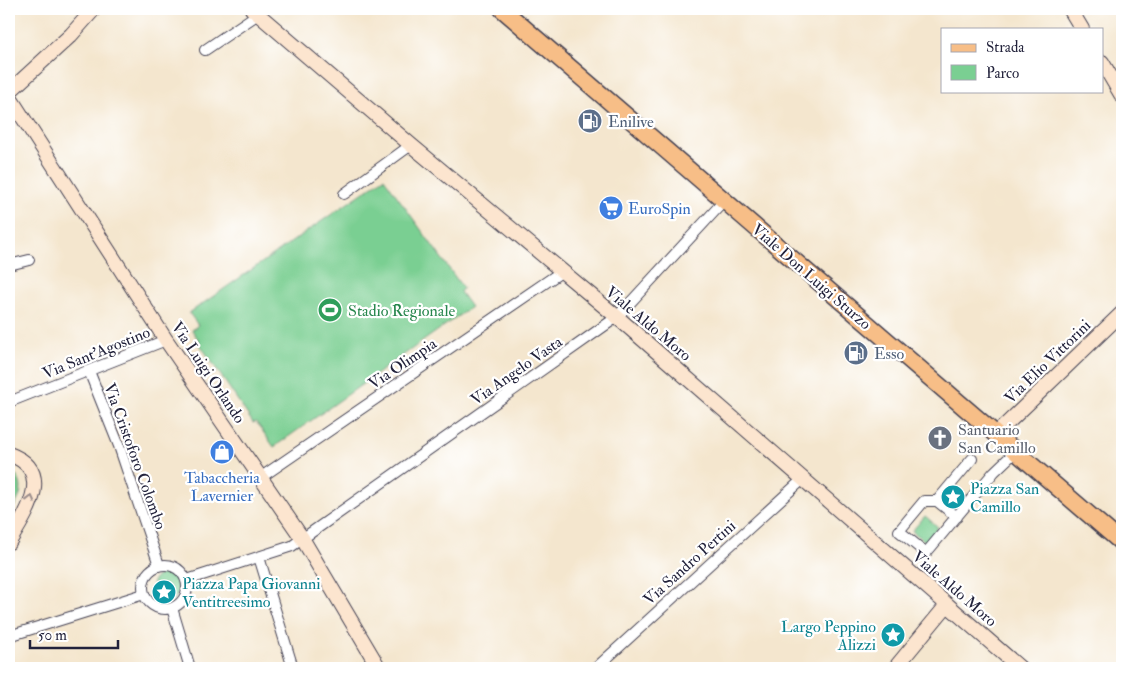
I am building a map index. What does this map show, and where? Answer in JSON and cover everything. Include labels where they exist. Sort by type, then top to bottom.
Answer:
[{"type":"main road","name":"Viale Don Luigi Sturzo","points":[[502,9],[1122,543]]},
{"type":"street","points":[[9,94],[71,35],[94,9]]},
{"type":"street","points":[[1070,9],[1081,28]]},
{"type":"street","points":[[205,50],[255,12]]},
{"type":"street","name":"Viale Aldo Moro","points":[[255,12],[561,272],[617,317],[1020,668]]},
{"type":"street","points":[[1104,65],[1122,96]]},
{"type":"street","name":"Via Luigi Orlando","points":[[9,94],[166,340],[302,538],[379,668]]},
{"type":"street","points":[[344,194],[411,145]]},
{"type":"street","name":"Via Angelo Vasta","points":[[187,580],[292,546],[617,317],[724,201]]},
{"type":"street","points":[[9,265],[29,260]]},
{"type":"street","name":"Via Olimpia","points":[[260,478],[561,272]]},
{"type":"street","name":"Via Elio Vittorini","points":[[995,435],[1122,313]]},
{"type":"street","name":"Via Sant'Agostino","points":[[9,402],[166,340]]},
{"type":"street","name":"Via Cristoforo Colombo","points":[[89,370],[120,446],[159,565]]},
{"type":"street","points":[[957,517],[937,501],[924,501],[898,531],[926,553],[957,517],[994,472],[1015,452]]},
{"type":"street","points":[[9,454],[20,458],[26,463],[31,471],[34,486],[29,507],[9,542]]},
{"type":"street","points":[[937,501],[972,459]]},
{"type":"street","name":"Via Sandro Pertini","points":[[596,668],[803,479]]},
{"type":"street","points":[[259,557],[293,668]]},
{"type":"street","points":[[159,565],[175,567],[180,570],[187,580],[187,592],[182,602],[172,608],[161,609],[150,603],[144,594],[144,582],[149,572],[159,565]]},
{"type":"street","points":[[9,636],[144,594]]},
{"type":"street","points":[[895,668],[947,605]]},
{"type":"street","points":[[172,608],[190,668]]},
{"type":"green space","name":"Stadio Regionale","points":[[384,178],[463,288],[460,292],[471,307],[274,447],[256,422],[253,423],[199,343],[192,330],[198,325],[189,313]]},
{"type":"green space","points":[[9,469],[19,480],[21,491],[9,515]]},
{"type":"green space","points":[[925,516],[938,527],[926,542],[912,531]]},
{"type":"green space","points":[[166,573],[176,577],[180,587],[176,597],[166,601],[156,597],[152,587],[156,577]]},
{"type":"place","name":"Enilive","points":[[590,121]]},
{"type":"place","name":"EuroSpin","points":[[611,208]]},
{"type":"place","name":"Stadio Regionale","points":[[330,310]]},
{"type":"place","name":"Esso","points":[[856,353]]},
{"type":"place","name":"Santuario San Camillo","points":[[940,438]]},
{"type":"place","name":"Tabaccheria Lavernier","points":[[222,452]]},
{"type":"place","name":"Piazza San Camillo","points":[[953,497]]},
{"type":"place","name":"Piazza Papa Giovanni Ventitreesimo","points":[[164,592]]},
{"type":"place","name":"Largo Peppino Alizzi","points":[[893,635]]}]
